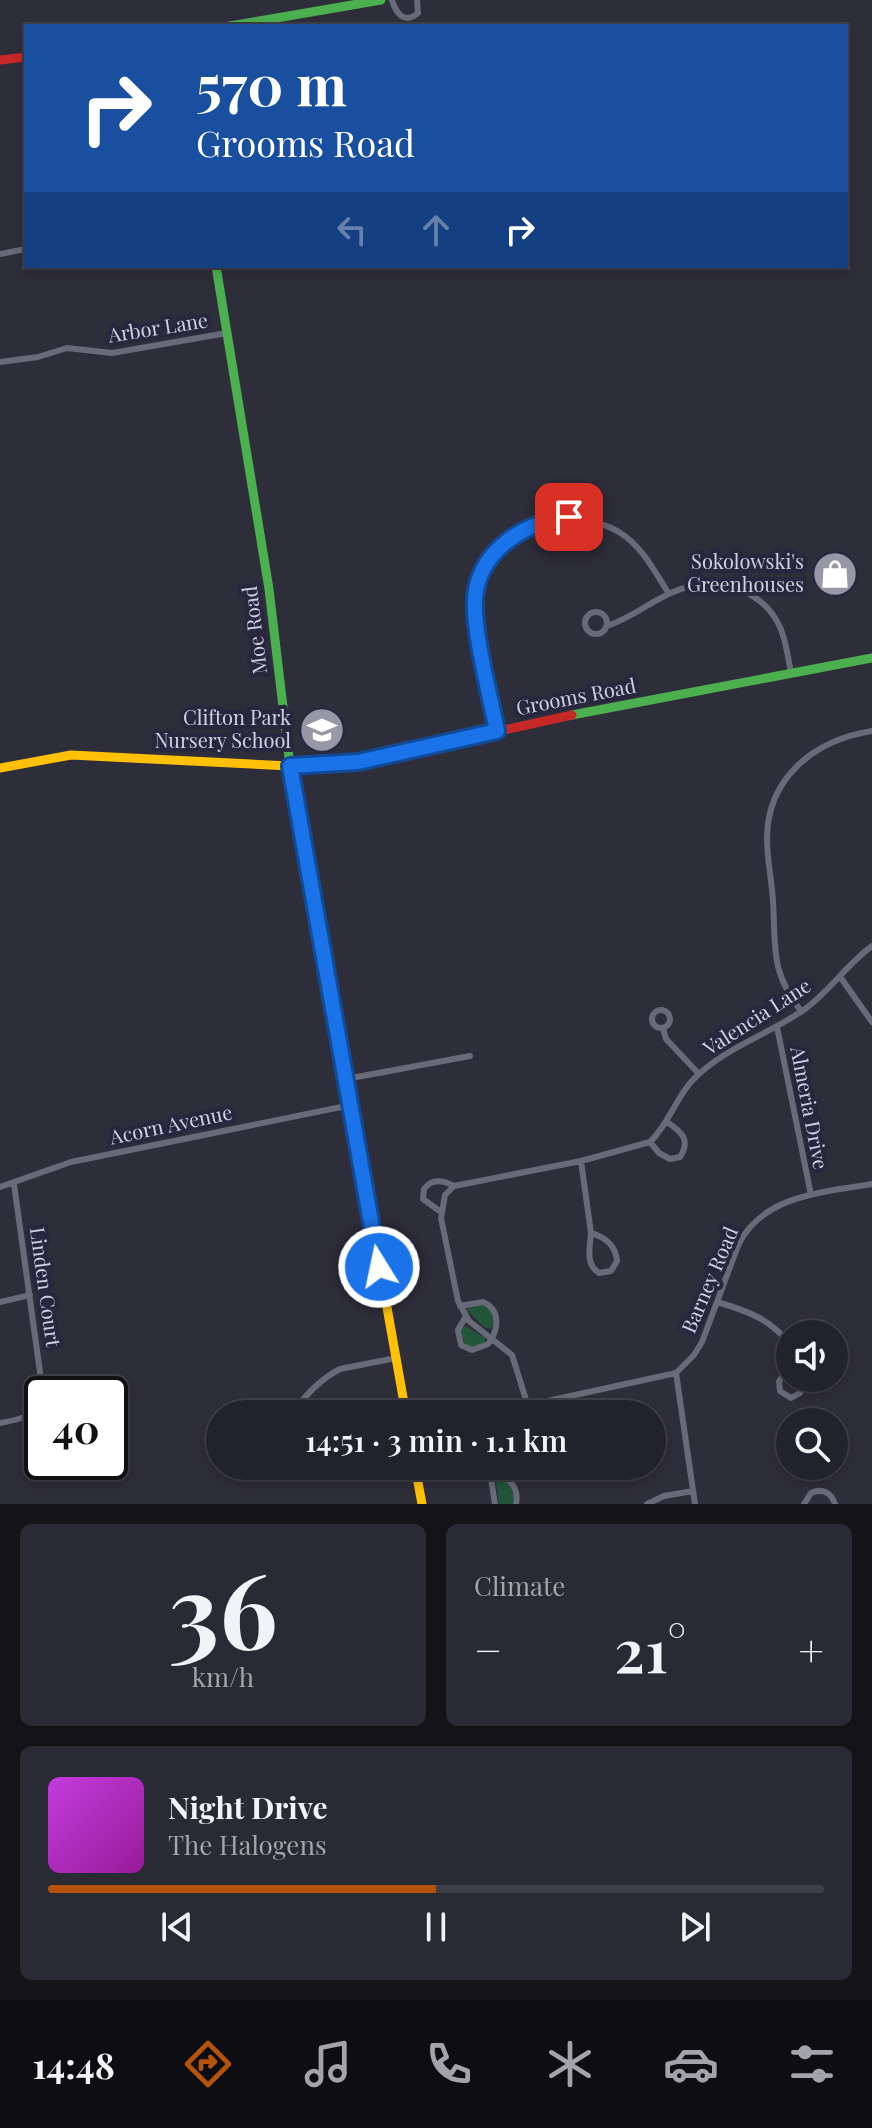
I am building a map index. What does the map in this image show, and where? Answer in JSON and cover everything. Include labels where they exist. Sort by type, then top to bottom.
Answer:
[{"type":"street","points":[[242,24],[381,0]]},
{"type":"street","points":[[392,0],[402,18],[418,13],[417,0]]},
{"type":"street","points":[[0,60],[24,57]]},
{"type":"street","points":[[0,254],[24,249]]},
{"type":"street","name":"Moe Road","points":[[216,268],[269,589],[290,766],[404,1400]]},
{"type":"street","name":"Arbor Lane","points":[[0,362],[38,357],[67,348],[112,353],[227,333]]},
{"type":"street","points":[[497,731],[476,621],[475,600],[477,582],[484,568],[511,537],[553,519],[569,517],[596,522],[621,533],[640,549],[669,594]]},
{"type":"street","points":[[607,626],[669,594],[704,583],[724,585],[748,594],[779,625],[791,673]]},
{"type":"street","name":"Grooms Road","points":[[0,768],[71,755],[290,766],[358,762],[497,731],[872,658]]},
{"type":"street","points":[[801,1011],[781,982],[775,960],[766,842],[768,819],[772,804],[788,774],[800,760],[819,747],[872,731]]},
{"type":"street","name":"Valencia Lane","points":[[650,1142],[699,1074],[801,1011],[841,978],[872,946]]},
{"type":"street","points":[[841,978],[872,1022]]},
{"type":"street","name":"Almeria Drive","points":[[777,1027],[811,1195]]},
{"type":"street","points":[[663,1028],[666,1039],[699,1074]]},
{"type":"street","points":[[346,1079],[470,1056]]},
{"type":"street","name":"Acorn Avenue","points":[[0,1187],[86,1159],[351,1105]]},
{"type":"street","points":[[526,1400],[512,1355],[466,1316],[460,1306],[441,1212],[445,1195],[460,1183],[581,1161],[650,1142],[659,1153],[670,1159],[680,1157],[685,1148],[685,1138],[682,1132],[667,1122]]},
{"type":"street","points":[[581,1161],[593,1268],[599,1273],[611,1271],[617,1261],[616,1251],[602,1237],[591,1233]]},
{"type":"street","points":[[441,1212],[427,1204],[422,1194],[424,1189],[433,1181],[454,1186]]},
{"type":"street","name":"Linden Court","points":[[14,1184],[41,1376]]},
{"type":"street","name":"Barney Road","points":[[676,1373],[702,1342],[747,1229],[768,1210],[811,1195],[872,1184]]},
{"type":"street","points":[[0,1302],[30,1295]]},
{"type":"street","points":[[460,1306],[483,1302],[491,1306],[497,1320],[493,1338],[481,1348],[465,1349],[458,1338],[458,1330],[466,1316]]},
{"type":"street","points":[[717,1302],[753,1315],[776,1330]]},
{"type":"street","points":[[303,1400],[314,1386],[332,1373],[396,1358]]},
{"type":"street","points":[[555,1400],[676,1373],[695,1504]]},
{"type":"street","points":[[782,1392],[785,1396],[795,1397],[800,1392]]},
{"type":"street","points":[[0,1423],[24,1417]]},
{"type":"street","points":[[418,1480],[422,1504]]},
{"type":"street","points":[[492,1480],[495,1504]]},
{"type":"street","points":[[510,1480],[517,1492],[516,1504]]},
{"type":"street","points":[[647,1504],[664,1496],[693,1491]]},
{"type":"street","points":[[804,1504],[811,1493],[821,1491],[830,1495],[835,1504]]},
{"type":"green space","points":[[478,1305],[491,1311],[493,1326],[489,1329],[466,1309]]},
{"type":"green space","points":[[465,1326],[486,1338],[483,1345],[468,1347],[461,1330]]},
{"type":"green space","points":[[496,1480],[504,1480],[513,1494],[513,1504],[499,1504]]},
{"type":"traffic: fast","points":[[242,24],[381,0]]},
{"type":"traffic: fast","points":[[216,268],[269,589],[290,766],[337,1027]]},
{"type":"traffic: fast","points":[[572,715],[872,658]]},
{"type":"traffic: slow","points":[[0,768],[71,755],[290,766],[333,763]]},
{"type":"traffic: slow","points":[[337,1027],[404,1400]]},
{"type":"traffic: slow","points":[[418,1480],[422,1504]]},
{"type":"traffic: jam","points":[[0,60],[24,57]]},
{"type":"traffic: jam","points":[[333,763],[358,762],[572,715]]},
{"type":"place","name":"Sokolowski's Greenhouses","points":[[835,574]]},
{"type":"place","name":"Clifton Park Nursery School","points":[[322,730]]},
{"type":"route","points":[[379,1267],[290,766],[358,762],[497,731],[476,621],[477,582],[491,558],[511,537],[538,523],[569,517]]}]
